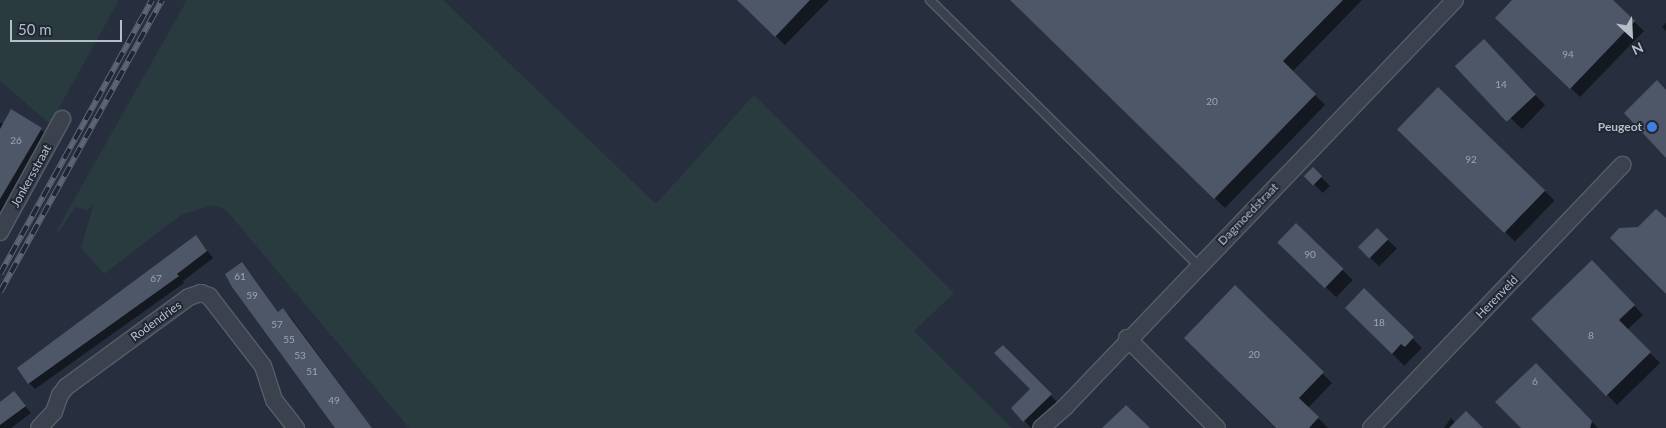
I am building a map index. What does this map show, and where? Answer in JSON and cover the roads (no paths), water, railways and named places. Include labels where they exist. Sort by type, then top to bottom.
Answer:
[{"type":"street","name":"Dagmoedstraat","points":[[1041,428],[1066,406],[1127,338],[1455,0]]},
{"type":"street","name":"Jonkersstraat","points":[[0,232],[62,119]]},
{"type":"street","name":"Herenveld","points":[[1371,428],[1622,165]]},
{"type":"street","name":"Rodendries","points":[[39,428],[54,412],[60,395],[66,387],[189,297],[201,293],[209,296],[264,366],[274,400],[296,428]]},
{"type":"street","points":[[1127,338],[1217,428]]},
{"type":"lane","points":[[930,0],[1198,266]]},
{"type":"railway","points":[[0,274],[152,0]]},
{"type":"railway","points":[[0,292],[162,0]]},
{"type":"place","name":"Peugeot","points":[[1652,127]]}]
